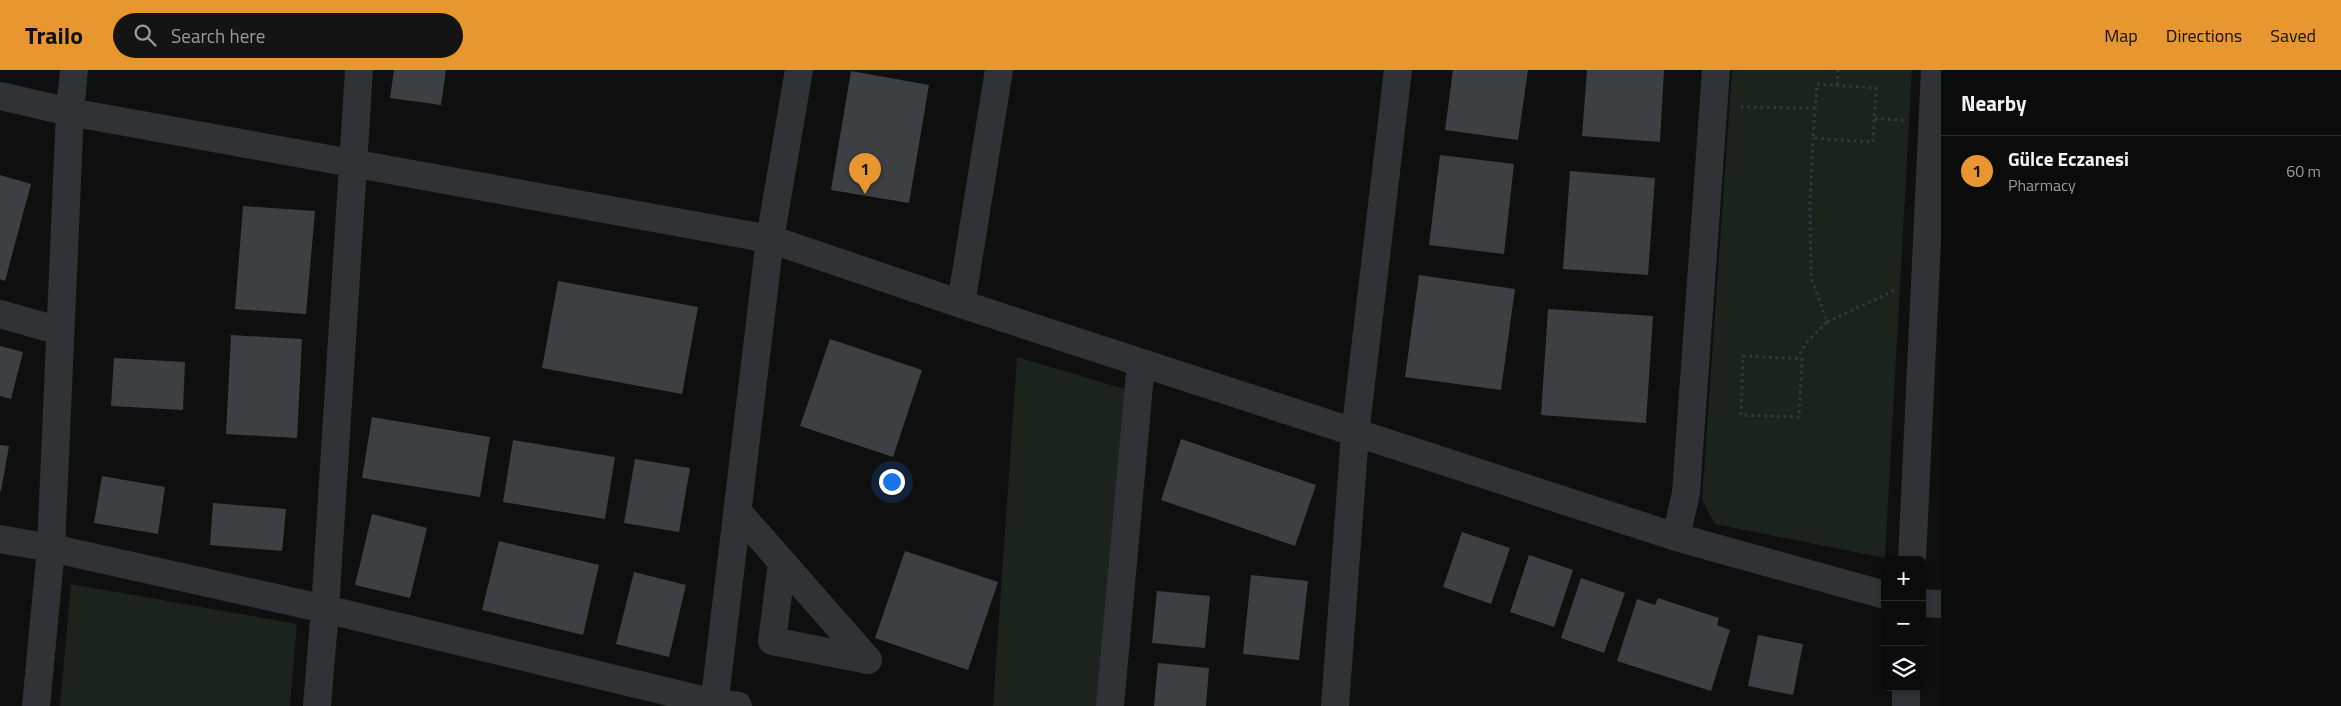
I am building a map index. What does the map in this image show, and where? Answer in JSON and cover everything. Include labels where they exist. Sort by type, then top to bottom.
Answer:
[{"type":"street","points":[[36,706],[51,548],[70,112],[74,70]]},
{"type":"street","points":[[316,706],[325,608],[359,70]]},
{"type":"street","points":[[0,539],[51,548],[325,608],[722,705],[738,512],[770,239],[799,70]]},
{"type":"street","points":[[961,304],[999,70]]},
{"type":"street","points":[[1335,706],[1354,434],[1398,70]]},
{"type":"street","points":[[1676,537],[1686,493],[1716,70]]},
{"type":"street","points":[[1912,556],[1930,291],[1935,70]]},
{"type":"street","points":[[0,96],[70,112],[770,239],[1354,434],[1676,537],[1881,594]]},
{"type":"street","points":[[0,314],[60,331]]},
{"type":"street","points":[[1110,706],[1141,363]]},
{"type":"street","points":[[738,512],[782,563]]},
{"type":"street","points":[[1926,603],[1941,604]]},
{"type":"street","points":[[1906,691],[1906,706]]},
{"type":"path","points":[[1837,85],[1838,70]]},
{"type":"path","points":[[1813,138],[1873,142],[1876,88],[1817,84],[1813,138],[1810,205],[1811,277],[1827,322]]},
{"type":"path","points":[[1713,107],[1815,108]]},
{"type":"path","points":[[1796,359],[1807,342],[1827,322],[1930,291]]},
{"type":"path","points":[[1743,356],[1796,359],[1802,359],[1799,417],[1741,414],[1743,356]]},
{"type":"shaded area","points":[[1732,70],[1912,70],[1885,556],[1881,557],[1715,524],[1702,500]]},
{"type":"shaded area","points":[[1017,357],[1128,390],[1100,706],[993,706]]},
{"type":"shaded area","points":[[71,584],[297,624],[290,706],[60,706]]},
{"type":"building","points":[[394,70],[446,70],[441,105],[390,98]]},
{"type":"building","points":[[1453,70],[1528,70],[1518,140],[1445,130]]},
{"type":"building","points":[[1587,70],[1664,70],[1660,142],[1582,136]]},
{"type":"building","points":[[851,71],[929,85],[909,203],[831,190]]},
{"type":"building","points":[[1440,155],[1514,164],[1504,254],[1429,245]]},
{"type":"building","points":[[1570,171],[1655,178],[1648,275],[1563,269]]},
{"type":"building","points":[[0,175],[31,184],[5,281],[0,279]]},
{"type":"building","points":[[243,206],[315,211],[306,314],[235,309]]},
{"type":"building","points":[[1419,275],[1515,289],[1501,390],[1405,377]]},
{"type":"building","points":[[558,281],[698,307],[682,394],[542,368]]},
{"type":"building","points":[[1548,309],[1653,316],[1646,423],[1541,415]]},
{"type":"building","points":[[231,335],[302,339],[297,438],[226,434]]},
{"type":"building","points":[[830,339],[922,370],[893,457],[800,426]]},
{"type":"building","points":[[0,346],[23,352],[11,399],[0,396]]},
{"type":"building","points":[[114,358],[185,362],[183,410],[111,406]]},
{"type":"building","points":[[372,417],[490,437],[480,497],[362,478]]},
{"type":"building","points":[[1181,439],[1316,485],[1295,546],[1161,500]]},
{"type":"building","points":[[513,440],[615,457],[605,519],[503,502]]},
{"type":"building","points":[[0,445],[9,446],[1,491],[0,491]]},
{"type":"building","points":[[635,459],[690,468],[679,532],[624,523]]},
{"type":"building","points":[[102,476],[165,487],[158,534],[94,523]]},
{"type":"building","points":[[213,503],[286,509],[282,551],[210,545]]},
{"type":"building","points":[[372,514],[427,528],[410,598],[355,585]]},
{"type":"building","points":[[1462,532],[1510,548],[1491,604],[1443,587]]},
{"type":"building","points":[[499,541],[599,565],[583,635],[482,610]]},
{"type":"building","points":[[905,551],[998,582],[968,670],[875,638]]},
{"type":"building","points":[[1529,555],[1573,570],[1554,627],[1510,612]]},
{"type":"building","points":[[634,572],[686,585],[669,657],[616,644]]},
{"type":"building","points":[[1251,575],[1308,581],[1299,660],[1243,654]]},
{"type":"building","points":[[1581,578],[1625,593],[1604,653],[1561,638]]},
{"type":"building","points":[[1157,591],[1210,596],[1205,648],[1152,643]]},
{"type":"building","points":[[1658,598],[1719,618],[1717,625],[1730,630],[1711,691],[1617,661],[1637,599],[1655,605]]},
{"type":"building","points":[[1758,635],[1803,644],[1793,695],[1748,686]]},
{"type":"building","points":[[1158,663],[1209,668],[1206,706],[1154,706]]},
{"type":"place","name":"Gülce Eczanesi","points":[[865,194]]}]
